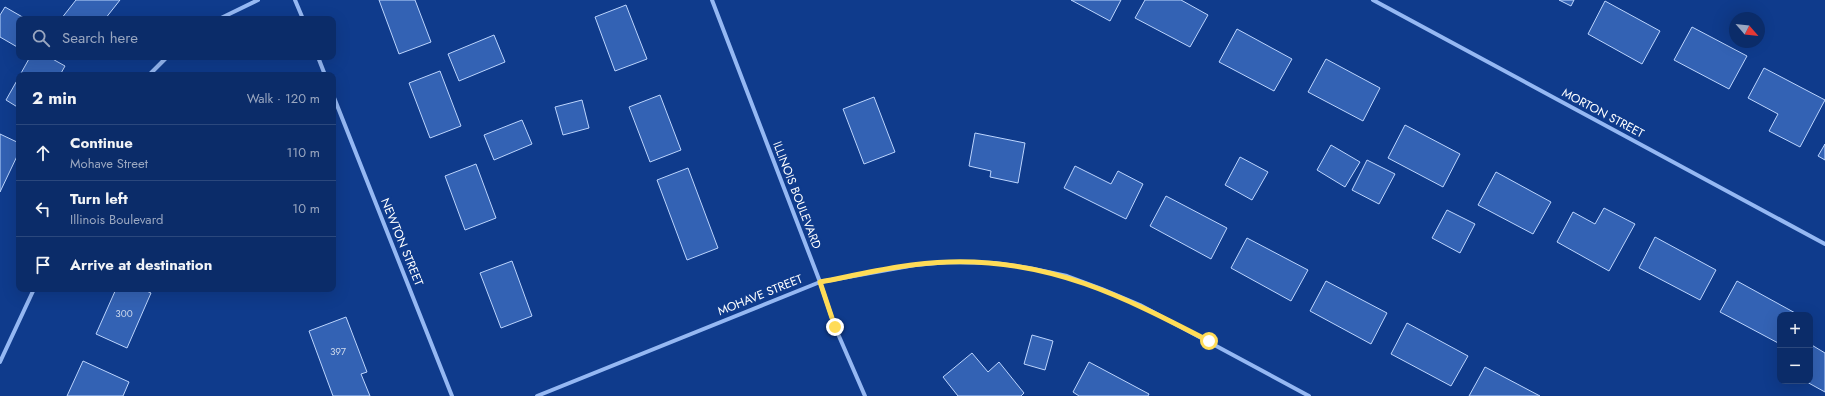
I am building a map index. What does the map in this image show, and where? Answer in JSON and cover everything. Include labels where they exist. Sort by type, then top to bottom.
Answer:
[{"type":"street","points":[[226,16],[258,0]]},
{"type":"street","points":[[295,0],[302,16]]},
{"type":"street","name":"ILLINOIS BOULEVARD","points":[[712,0],[820,282],[835,327],[865,396]]},
{"type":"street","name":"MORTON STREET","points":[[1372,0],[1825,244]]},
{"type":"street","points":[[152,72],[163,60]]},
{"type":"street","points":[[319,60],[324,72]]},
{"type":"street","name":"NEWTON STREET","points":[[336,103],[452,396]]},
{"type":"street","name":"MOHAVE STREET","points":[[537,396],[820,282],[915,265],[949,262],[995,264],[1029,268],[1067,276],[1140,305],[1309,396]]},
{"type":"street","points":[[0,362],[33,292]]},
{"type":"building","points":[[76,0],[120,0],[107,16],[63,16]]},
{"type":"building","points":[[379,0],[415,0],[431,42],[399,54]]},
{"type":"building","points":[[1071,0],[1121,0],[1110,21]]},
{"type":"building","points":[[1145,0],[1181,0],[1208,15],[1190,47],[1135,18]]},
{"type":"building","points":[[1559,0],[1574,0],[1571,6]]},
{"type":"building","points":[[1605,1],[1660,31],[1642,64],[1588,34]]},
{"type":"building","points":[[626,5],[647,59],[615,71],[595,17]]},
{"type":"building","points":[[5,7],[21,16],[16,16],[16,46],[0,37],[0,15]]},
{"type":"building","points":[[1692,27],[1729,47],[1729,48],[1747,56],[1729,89],[1674,60]]},
{"type":"building","points":[[1237,29],[1292,59],[1274,91],[1219,62]]},
{"type":"building","points":[[494,35],[505,62],[459,81],[448,54]]},
{"type":"building","points":[[1326,59],[1380,88],[1363,121],[1308,92]]},
{"type":"building","points":[[28,60],[54,60],[65,66],[62,72],[22,72]]},
{"type":"building","points":[[1764,68],[1825,100],[1800,147],[1769,131],[1778,114],[1748,98]]},
{"type":"building","points":[[440,71],[461,126],[430,138],[409,83]]},
{"type":"building","points":[[16,82],[16,106],[6,100]]},
{"type":"building","points":[[660,95],[681,150],[650,162],[629,107]]},
{"type":"building","points":[[874,97],[895,152],[864,164],[843,109]]},
{"type":"building","points":[[582,100],[589,128],[563,135],[555,107]]},
{"type":"building","points":[[522,120],[532,144],[494,160],[484,135]]},
{"type":"building","points":[[1405,125],[1460,154],[1443,187],[1388,158]]},
{"type":"building","points":[[975,133],[1025,143],[1018,183],[990,177],[991,171],[969,166]]},
{"type":"building","points":[[0,134],[16,142],[16,158],[0,192]]},
{"type":"building","points":[[1825,144],[1825,160],[1818,156]]},
{"type":"building","points":[[1331,145],[1360,162],[1345,187],[1317,170]]},
{"type":"building","points":[[1240,157],[1268,172],[1252,200],[1225,185]]},
{"type":"building","points":[[1367,160],[1395,174],[1379,204],[1352,190]]},
{"type":"building","points":[[476,164],[496,218],[465,230],[445,176]]},
{"type":"building","points":[[1075,166],[1111,184],[1118,171],[1143,184],[1126,219],[1064,188]]},
{"type":"building","points":[[688,168],[718,248],[687,260],[657,180]]},
{"type":"building","points":[[1496,172],[1551,202],[1533,234],[1478,205]]},
{"type":"building","points":[[1166,196],[1227,228],[1211,259],[1150,226]]},
{"type":"building","points":[[1604,208],[1635,224],[1609,271],[1557,242],[1573,212],[1595,224]]},
{"type":"building","points":[[1447,210],[1475,224],[1460,253],[1432,238]]},
{"type":"building","points":[[1655,237],[1716,270],[1700,300],[1639,268]]},
{"type":"building","points":[[1247,238],[1308,270],[1291,301],[1231,268]]},
{"type":"building","points":[[512,261],[532,316],[501,328],[480,273]]},
{"type":"building","points":[[1326,281],[1387,313],[1371,344],[1310,311]]},
{"type":"building","points":[[1737,281],[1793,312],[1777,312],[1777,342],[1720,312]]},
{"type":"building","points":[[115,292],[151,293],[127,348],[96,334]]},
{"type":"building","points":[[346,317],[367,372],[361,374],[370,396],[333,396],[309,331]]},
{"type":"building","points":[[1407,323],[1468,356],[1451,386],[1391,354]]},
{"type":"building","points":[[1032,335],[1053,341],[1045,370],[1024,364]]},
{"type":"building","points":[[1813,346],[1825,353],[1825,392],[1810,384],[1813,384]]},
{"type":"building","points":[[972,353],[988,372],[999,362],[1024,393],[1021,396],[958,396],[943,377]]},
{"type":"building","points":[[83,361],[129,382],[123,396],[67,396]]},
{"type":"building","points":[[1089,362],[1149,394],[1148,396],[1079,396],[1073,392]]},
{"type":"building","points":[[1485,367],[1540,396],[1469,396]]},
{"type":"route","points":[[835,327],[820,282],[915,265],[949,262],[995,264],[1029,268],[1067,276],[1140,305],[1209,341]]}]
